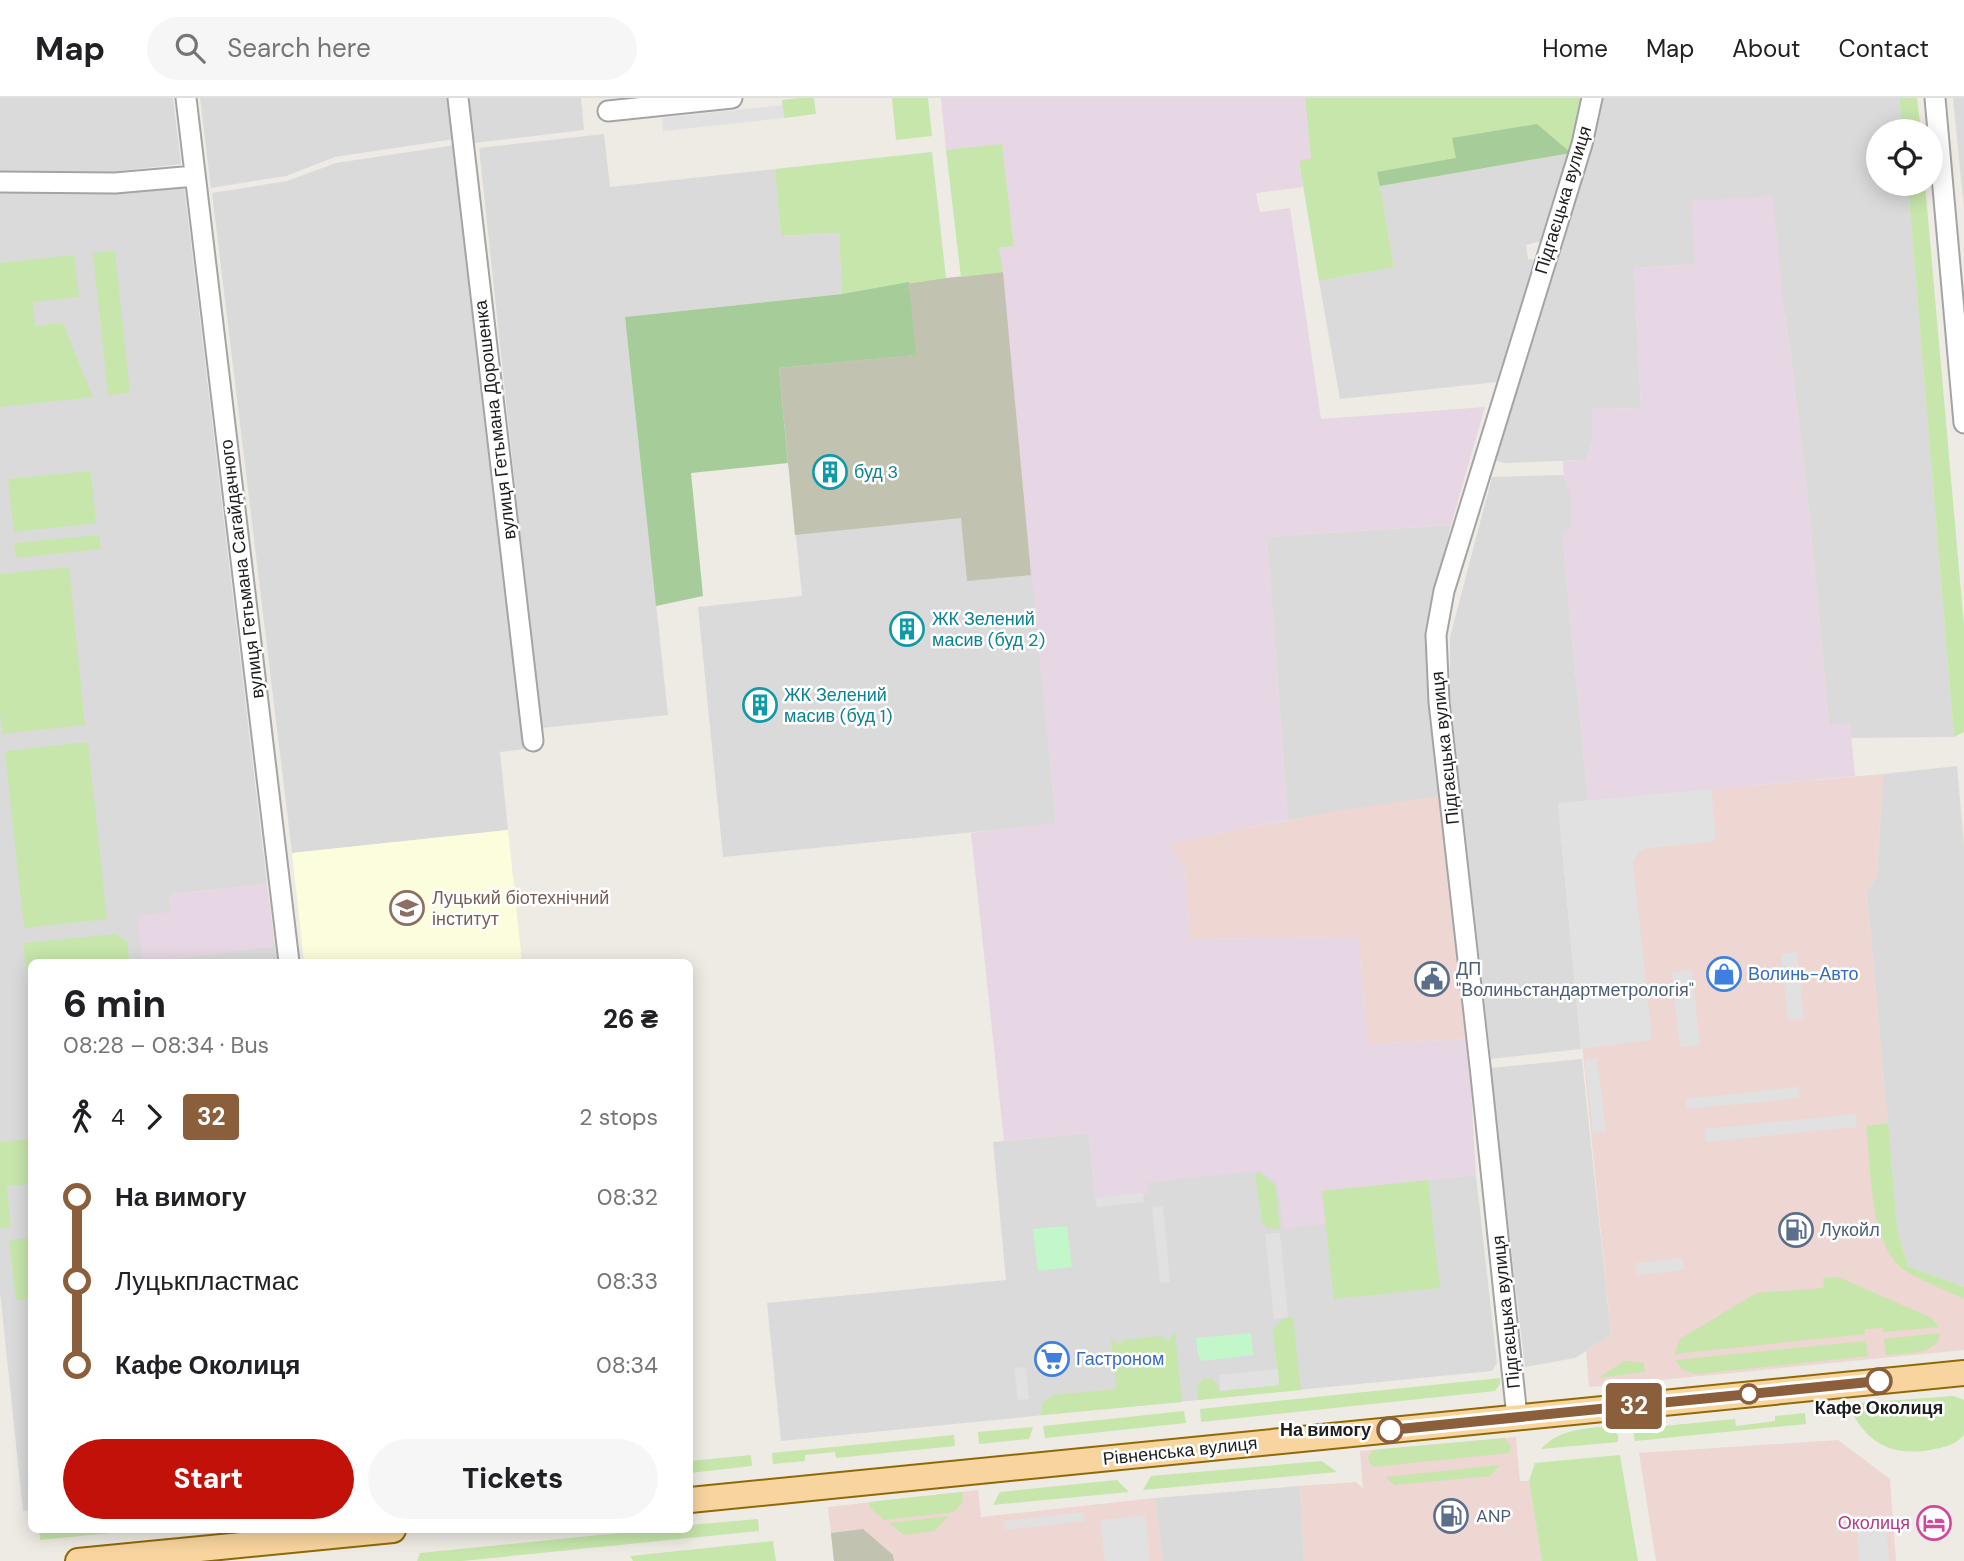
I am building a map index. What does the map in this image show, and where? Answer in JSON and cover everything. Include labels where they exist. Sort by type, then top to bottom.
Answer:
[{"type":"main road","name":"Рівненська вулиця","points":[[693,1500],[1964,1373]]},
{"type":"main road","points":[[78,1561],[342,1533]]},
{"type":"street","name":"вулиця Гетьмана Сагайдачного","points":[[186,98],[289,959]]},
{"type":"street","name":"вулиця Гетьмана Дорошенка","points":[[458,98],[533,741]]},
{"type":"street","points":[[608,111],[732,98]]},
{"type":"street","name":"Підгаєцька вулиця","points":[[1517,1417],[1439,702],[1436,635],[1448,579],[1582,144],[1592,98]]},
{"type":"street","points":[[1935,98],[1964,423]]},
{"type":"street","points":[[0,182],[116,183],[195,176]]},
{"type":"shaded area","points":[[0,98],[173,98],[181,164],[93,174],[0,173]]},
{"type":"shaded area","points":[[200,98],[449,98],[454,139],[335,157],[286,176],[211,188]]},
{"type":"shaded area","points":[[469,98],[581,98],[584,130],[474,143]]},
{"type":"shaded area","points":[[941,98],[1305,98],[1311,160],[1299,162],[1303,187],[1256,193],[1260,212],[1290,208],[1321,419],[1485,407],[1451,525],[1267,537],[1288,820],[1170,843],[1185,870],[1190,939],[1358,937],[1368,1044],[1468,1039],[1476,1175],[1323,1191],[1326,1224],[1284,1229],[1278,1183],[1261,1171],[1148,1182],[1149,1193],[1095,1198],[1089,1133],[1004,1141],[971,833],[1056,823],[999,248],[1014,246],[1002,145],[946,150]]},
{"type":"shaded area","points":[[1602,98],[1899,98],[1902,119],[1866,119],[1866,196],[1909,196],[1954,737],[1851,738],[1850,724],[1829,725],[1809,510],[1785,316],[1695,264],[1634,268],[1641,408],[1592,409],[1592,442],[1586,460],[1504,463],[1494,460]]},
{"type":"shaded area","points":[[1953,98],[1964,98],[1964,210]]},
{"type":"shaded area","points":[[783,105],[784,118],[663,131],[662,118]]},
{"type":"shaded area","points":[[604,134],[610,187],[775,169],[781,236],[839,233],[842,294],[625,317],[668,715],[541,728],[479,148]]},
{"type":"shaded area","points":[[455,145],[524,749],[500,752],[508,830],[292,853],[212,193],[287,181],[336,163]]},
{"type":"shaded area","points":[[1571,153],[1541,241],[1526,245],[1528,259],[1536,260],[1497,382],[1340,399],[1319,281],[1394,267],[1380,186]]},
{"type":"shaded area","points":[[184,185],[267,884],[170,894],[171,912],[145,959],[28,959],[28,1510],[23,1511],[0,1292],[0,189]]},
{"type":"shaded area","points":[[1773,196],[1809,510],[1829,725],[1850,723],[1855,776],[1588,801],[1562,533],[1571,529],[1571,495],[1564,479],[1563,461],[1586,460],[1592,442],[1592,409],[1641,408],[1634,268],[1695,264],[1691,201]]},
{"type":"shaded area","points":[[1003,272],[1056,824],[723,857],[698,607],[802,596],[779,368],[915,355],[909,282]]},
{"type":"shaded area","points":[[1003,272],[1031,575],[967,581],[961,518],[795,535],[779,368],[915,355],[909,282]]},
{"type":"shaded area","points":[[1564,475],[1571,495],[1571,530],[1562,533],[1588,801],[1558,804],[1581,1049],[1491,1059],[1450,701],[1450,637],[1492,477]]},
{"type":"shaded area","points":[[1451,525],[1428,634],[1440,796],[1288,820],[1267,537]]},
{"type":"shaded area","points":[[1957,766],[1964,845],[1964,1287],[1908,1266],[1897,1228],[1867,892],[1877,875],[1883,774]]},
{"type":"shaded area","points":[[1883,774],[1877,875],[1867,892],[1888,1123],[1867,1126],[1897,1265],[1964,1299],[1964,1350],[1589,1387],[1586,1351],[1611,1335],[1558,803]]},
{"type":"shaded area","points":[[1711,789],[1716,836],[1712,842],[1648,848],[1640,851],[1633,862],[1652,1040],[1581,1049],[1558,803]]},
{"type":"shaded area","points":[[1440,796],[1468,1039],[1368,1044],[1358,937],[1190,939],[1185,870],[1169,843],[1336,811]]},
{"type":"shaded area","name":"Луцький біотехнічний інститут","points":[[508,830],[522,959],[304,959],[292,853]]},
{"type":"shaded area","points":[[267,884],[275,946],[168,959],[143,959],[137,916],[171,912],[170,894]]},
{"type":"shaded area","points":[[275,946],[277,959],[168,959]]},
{"type":"shaded area","points":[[1797,952],[1804,1019],[1788,1020],[1781,954]]},
{"type":"shaded area","points":[[1692,970],[1700,1045],[1680,1047],[1672,972]]},
{"type":"shaded area","points":[[1597,1058],[1606,1132],[1593,1133],[1585,1060]]},
{"type":"shaded area","points":[[1582,1059],[1611,1335],[1575,1358],[1525,1367],[1490,1068]]},
{"type":"shaded area","points":[[1799,1087],[1800,1098],[1687,1109],[1686,1099]]},
{"type":"shaded area","points":[[1855,1114],[1857,1127],[1706,1142],[1704,1129]]},
{"type":"shaded area","points":[[1089,1133],[1095,1198],[1148,1193],[1148,1182],[1261,1170],[1278,1183],[1284,1228],[1322,1191],[1476,1175],[1497,1363],[1492,1371],[781,1441],[767,1303],[1006,1280],[993,1142]]},
{"type":"shaded area","points":[[1143,1193],[1144,1202],[1097,1207],[1095,1198]]},
{"type":"shaded area","points":[[1163,1206],[1170,1282],[1160,1283],[1152,1207]]},
{"type":"shaded area","points":[[1280,1233],[1288,1317],[1274,1319],[1265,1234]]},
{"type":"shaded area","points":[[1683,1258],[1684,1270],[1637,1275],[1636,1263]]},
{"type":"shaded area","points":[[1026,1367],[1029,1399],[1018,1400],[1014,1368]]},
{"type":"shaded area","points":[[1278,1369],[1279,1385],[1220,1391],[1219,1375]]},
{"type":"shaded area","points":[[1516,1437],[1520,1481],[1529,1481],[1542,1561],[1304,1561],[1300,1486],[1356,1482],[1363,1489],[1360,1451]]},
{"type":"shaded area","points":[[1838,1440],[1890,1479],[1896,1561],[1656,1561],[1639,1453]]},
{"type":"shaded area","points":[[1300,1486],[1304,1561],[1163,1561],[1155,1498]]},
{"type":"shaded area","points":[[978,1490],[981,1517],[1155,1498],[1163,1561],[834,1561],[828,1507]]},
{"type":"shaded area","points":[[1083,1512],[1085,1521],[1005,1530],[1004,1521]]},
{"type":"shaded area","points":[[1145,1515],[1150,1561],[1105,1561],[1100,1520]]},
{"type":"shaded area","points":[[1886,1520],[1889,1561],[1859,1561],[1856,1522]]},
{"type":"shaded area","points":[[863,1529],[893,1555],[894,1561],[834,1561],[831,1533]]},
{"type":"green space","points":[[814,98],[816,114],[784,118],[782,100]]},
{"type":"green space","points":[[892,98],[928,98],[932,136],[896,140]]},
{"type":"green space","points":[[1305,98],[1584,98],[1571,153],[1380,186],[1394,267],[1319,281],[1299,161],[1311,159]]},
{"type":"green space","points":[[1899,98],[1917,98],[1920,119],[1902,119]]},
{"type":"green space","points":[[1537,124],[1571,153],[1380,186],[1377,172],[1456,158],[1452,138]]},
{"type":"green space","points":[[1002,144],[1014,246],[999,248],[1003,272],[961,277],[946,150]]},
{"type":"green space","points":[[932,152],[946,278],[842,294],[839,233],[781,236],[775,169]]},
{"type":"green space","points":[[1909,196],[1926,196],[1964,626],[1964,732],[1954,737]]},
{"type":"green space","points":[[115,251],[130,393],[108,395],[93,253]]},
{"type":"green space","points":[[74,255],[79,297],[33,302],[35,326],[63,323],[93,397],[0,407],[0,263]]},
{"type":"green space","points":[[909,282],[916,355],[779,368],[788,463],[691,473],[703,596],[656,606],[625,317],[842,294]]},
{"type":"green space","points":[[91,471],[96,523],[14,532],[8,479]]},
{"type":"green space","points":[[99,535],[101,549],[16,558],[14,543]]},
{"type":"green space","points":[[69,567],[85,725],[2,734],[0,574]]},
{"type":"green space","points":[[88,742],[107,919],[24,928],[5,751]]},
{"type":"green space","points":[[115,934],[127,941],[129,959],[28,959],[26,970],[23,943]]},
{"type":"green space","points":[[1888,1123],[1897,1228],[1908,1266],[1964,1287],[1964,1299],[1901,1268],[1887,1250],[1876,1216],[1866,1126]]},
{"type":"green space","points":[[28,1139],[28,1184],[7,1186],[11,1227],[0,1228],[0,1142]]},
{"type":"green space","points":[[1259,1173],[1275,1185],[1280,1229],[1267,1228],[1262,1221],[1255,1174]]},
{"type":"green space","points":[[1428,1180],[1440,1288],[1334,1299],[1322,1191]]},
{"type":"green space","points":[[1067,1226],[1072,1267],[1038,1271],[1033,1229]]},
{"type":"green space","points":[[28,1238],[28,1298],[16,1300],[9,1240]]},
{"type":"green space","points":[[1838,1277],[1932,1318],[1939,1327],[1884,1332],[1883,1328],[1865,1329],[1865,1334],[1674,1354],[1680,1339],[1756,1293],[1824,1288],[1823,1278]]},
{"type":"green space","points":[[1293,1317],[1301,1390],[1198,1400],[1198,1385],[1204,1378],[1213,1379],[1220,1391],[1279,1385],[1273,1330],[1282,1319]]},
{"type":"green space","points":[[1175,1332],[1182,1402],[1042,1415],[1042,1403],[1054,1395],[1116,1389],[1111,1338],[1120,1345],[1124,1340],[1161,1336],[1168,1341]]},
{"type":"green space","points":[[1251,1333],[1253,1355],[1202,1361],[1198,1356],[1196,1338]]},
{"type":"green space","points":[[1940,1333],[1938,1340],[1927,1350],[1886,1355],[1884,1339]]},
{"type":"green space","points":[[1866,1341],[1868,1356],[1696,1374],[1683,1370],[1675,1360]]},
{"type":"green space","points":[[1624,1361],[1644,1363],[1645,1372],[1598,1378]]},
{"type":"green space","points":[[1500,1378],[1500,1384],[1495,1391],[1201,1422],[1200,1409]]},
{"type":"green space","points":[[1953,1396],[1964,1400],[1964,1435],[1953,1444],[1930,1450],[1905,1451],[1884,1446],[1867,1433],[1852,1413],[1852,1409],[1859,1403]]},
{"type":"green space","points":[[1184,1411],[1186,1423],[1045,1438],[1043,1426]]},
{"type":"green space","points":[[1805,1413],[1806,1424],[1635,1441],[1633,1429],[1735,1419],[1736,1426],[1775,1421],[1775,1416]]},
{"type":"green space","points":[[1609,1426],[1618,1435],[1618,1442],[1541,1449],[1564,1434]]},
{"type":"green space","points":[[1033,1427],[1029,1439],[979,1444],[978,1432]]},
{"type":"green space","points":[[954,1435],[955,1446],[836,1458],[835,1452],[805,1455],[805,1461],[773,1464],[772,1453]]},
{"type":"green space","points":[[1505,1438],[1511,1448],[1509,1453],[1373,1467],[1368,1457],[1373,1450]]},
{"type":"green space","points":[[751,1455],[752,1466],[693,1473],[693,1461]]},
{"type":"green space","points":[[1620,1455],[1638,1561],[1542,1561],[1529,1481],[1535,1463]]},
{"type":"green space","points":[[1322,1461],[1337,1472],[1143,1490],[1151,1476]]},
{"type":"green space","points":[[1500,1465],[1490,1476],[1395,1485],[1385,1477]]},
{"type":"green space","points":[[1117,1480],[1129,1492],[993,1505],[1000,1492]]},
{"type":"green space","points":[[962,1492],[963,1501],[954,1512],[884,1520],[870,1508],[869,1502]]},
{"type":"green space","points":[[949,1516],[934,1531],[904,1535],[889,1523]]},
{"type":"green space","points":[[758,1519],[759,1531],[462,1561],[417,1561],[420,1553],[619,1533],[693,1533],[693,1525]]},
{"type":"green space","points":[[39,1533],[111,1533],[40,1540]]},
{"type":"green space","points":[[773,1541],[776,1561],[633,1561],[630,1556]]},
{"type":"bus line","name":"32","points":[[1390,1430],[1879,1381]]},
{"type":"place","name":"буд 3","points":[[830,472]]},
{"type":"place","name":"ЖК Зелений масив (буд 2)","points":[[907,629]]},
{"type":"place","name":"ЖК Зелений масив (буд 1)","points":[[760,705]]},
{"type":"place","name":"Луцький біотехнічний інститут","points":[[407,908]]},
{"type":"place","name":"Волинь-Авто","points":[[1724,974]]},
{"type":"place","name":"ДП \"Волиньстандартметрологія\"","points":[[1432,979]]},
{"type":"place","name":"Лукойл","points":[[1796,1230]]},
{"type":"place","name":"Гастроном","points":[[1052,1359]]},
{"type":"place","name":"Кафе Околиця","points":[[1879,1381]]},
{"type":"place","name":"На вимогу","points":[[1390,1430]]},
{"type":"place","name":"ANP","points":[[1451,1516]]},
{"type":"place","name":"Околиця","points":[[1934,1523]]}]
